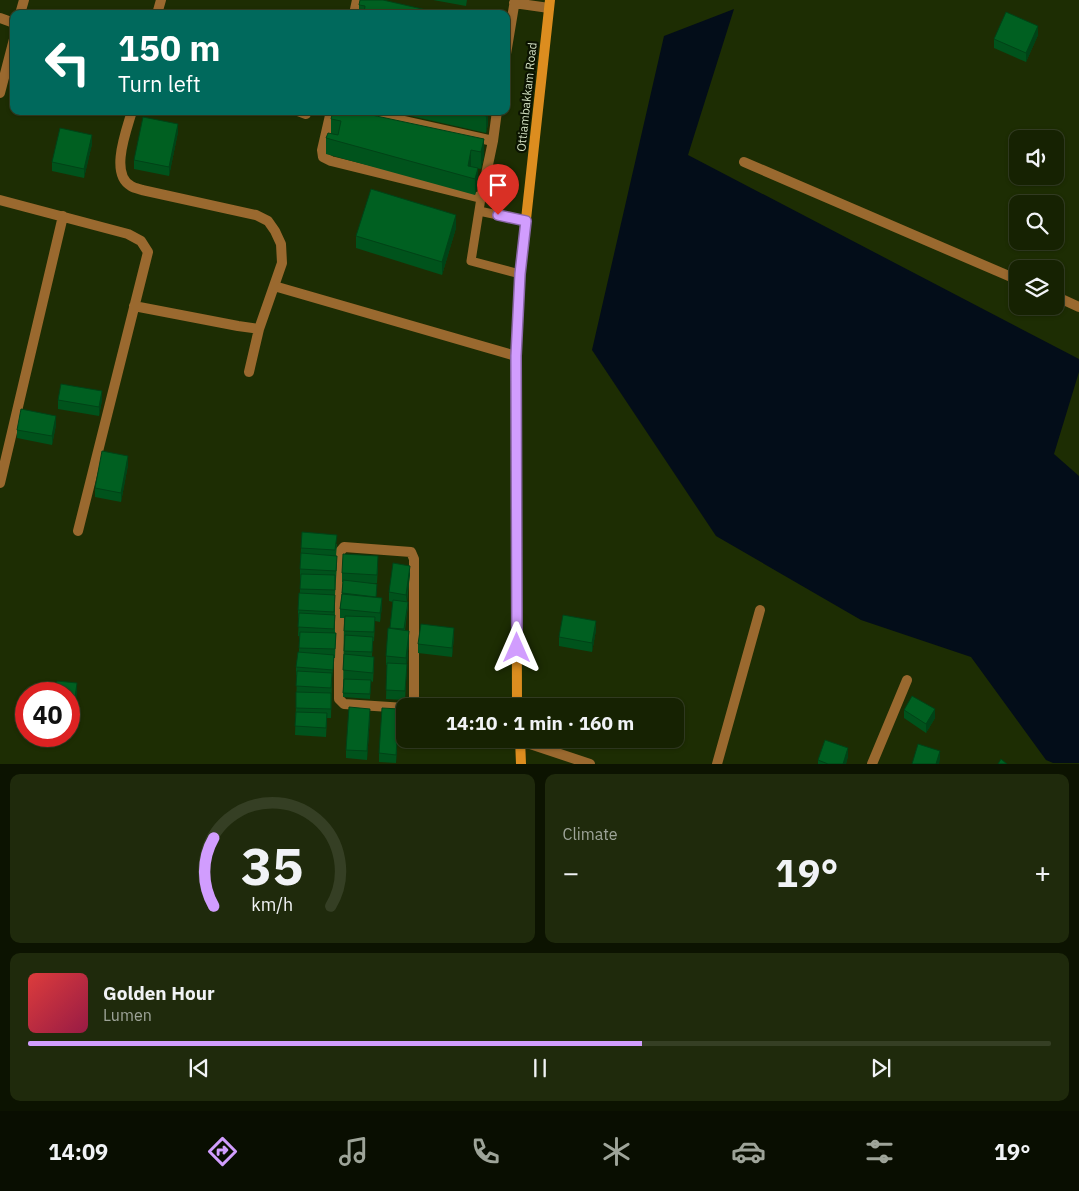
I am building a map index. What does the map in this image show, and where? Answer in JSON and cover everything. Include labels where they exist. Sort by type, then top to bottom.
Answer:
[{"type":"street","points":[[510,22],[515,1],[550,4]]},
{"type":"street","name":"Ottiambakkam Road","points":[[517,698],[516,356],[520,274],[550,4]]},
{"type":"street","points":[[0,93],[10,54]]},
{"type":"street","points":[[131,115],[120,156],[124,179],[130,186],[256,215],[268,221],[281,244],[282,262],[259,328],[250,372]]},
{"type":"street","points":[[330,115],[322,150],[323,157],[331,161],[481,198],[496,115]]},
{"type":"street","points":[[377,115],[493,141]]},
{"type":"street","points":[[744,162],[1009,276]]},
{"type":"street","points":[[0,200],[128,234],[141,241],[148,252],[78,531]]},
{"type":"street","points":[[0,483],[63,216]]},
{"type":"street","points":[[274,286],[516,356]]},
{"type":"street","points":[[1064,300],[1079,307]]},
{"type":"street","points":[[134,306],[238,326],[259,328]]},
{"type":"street","points":[[396,707],[344,704],[339,699],[339,553],[344,547],[411,552],[414,559],[414,698]]},
{"type":"street","points":[[717,764],[760,610]]},
{"type":"street","points":[[872,764],[907,680]]},
{"type":"street","points":[[520,748],[521,764]]},
{"type":"street","points":[[543,748],[590,764]]},
{"type":"lane","points":[[481,198],[471,261],[520,274]]},
{"type":"lane","points":[[480,211],[526,221]]},
{"type":"water","points":[[734,9],[688,155],[1079,359],[1079,372],[1054,454],[1079,476],[1079,763],[1053,763],[1046,760],[971,657],[861,620],[716,536],[592,350],[664,36]]},
{"type":"building","points":[[360,0],[383,0],[427,10],[364,10],[365,6],[359,5]]},
{"type":"building","points":[[1006,12],[1038,26],[1026,53],[994,39]]},
{"type":"building","points":[[332,115],[372,115],[484,139],[481,152],[471,150],[468,166],[478,168],[475,179],[326,138],[328,133],[338,135],[341,121],[331,119]]},
{"type":"building","points":[[143,117],[178,124],[169,167],[134,160]]},
{"type":"building","points":[[60,128],[92,135],[84,169],[52,162]]},
{"type":"building","points":[[371,189],[456,215],[442,262],[356,236]]},
{"type":"building","points":[[61,384],[102,391],[99,407],[58,400]]},
{"type":"building","points":[[21,409],[56,416],[52,436],[17,430]]},
{"type":"building","points":[[102,451],[128,456],[121,493],[95,488]]},
{"type":"building","points":[[302,532],[337,535],[335,550],[301,548]]},
{"type":"building","points":[[301,553],[337,556],[336,571],[300,569]]},
{"type":"building","points":[[343,554],[378,556],[377,575],[342,573]]},
{"type":"building","points":[[393,563],[410,566],[406,595],[389,592]]},
{"type":"building","points":[[301,574],[335,575],[335,590],[300,589]]},
{"type":"building","points":[[343,580],[377,584],[376,597],[342,593]]},
{"type":"building","points":[[299,593],[335,595],[334,612],[298,610]]},
{"type":"building","points":[[342,594],[382,598],[380,613],[340,609]]},
{"type":"building","points":[[393,600],[408,602],[404,629],[390,628]]},
{"type":"building","points":[[299,613],[335,615],[334,629],[298,627]]},
{"type":"building","points":[[563,615],[596,621],[592,643],[559,637]]},
{"type":"building","points":[[345,616],[375,617],[374,632],[344,631]]},
{"type":"building","points":[[421,624],[454,628],[452,648],[418,644]]},
{"type":"building","points":[[388,628],[409,631],[406,658],[386,656]]},
{"type":"building","points":[[300,632],[336,633],[335,649],[299,648]]},
{"type":"building","points":[[345,635],[373,637],[372,652],[344,651]]},
{"type":"building","points":[[298,652],[334,655],[333,670],[296,667]]},
{"type":"building","points":[[344,654],[374,657],[373,673],[343,670]]},
{"type":"building","points":[[387,663],[407,664],[405,691],[386,690]]},
{"type":"building","points":[[297,671],[332,673],[331,688],[296,686]]},
{"type":"building","points":[[344,679],[371,680],[370,694],[343,693]]},
{"type":"building","points":[[296,692],[331,693],[331,709],[296,708]]},
{"type":"building","points":[[912,696],[935,709],[926,724],[904,710]]},
{"type":"building","points":[[349,707],[370,709],[367,751],[346,750]]},
{"type":"building","points":[[382,708],[396,709],[396,755],[379,753]]},
{"type":"building","points":[[296,712],[327,713],[326,728],[295,726]]},
{"type":"building","points":[[825,740],[848,748],[843,764],[828,764],[818,760]]},
{"type":"building","points":[[918,744],[940,751],[936,764],[912,764]]},
{"type":"building","points":[[1001,759],[1007,764],[998,764]]},
{"type":"route","points":[[498,215],[526,221],[520,274],[516,356],[517,648]]}]
